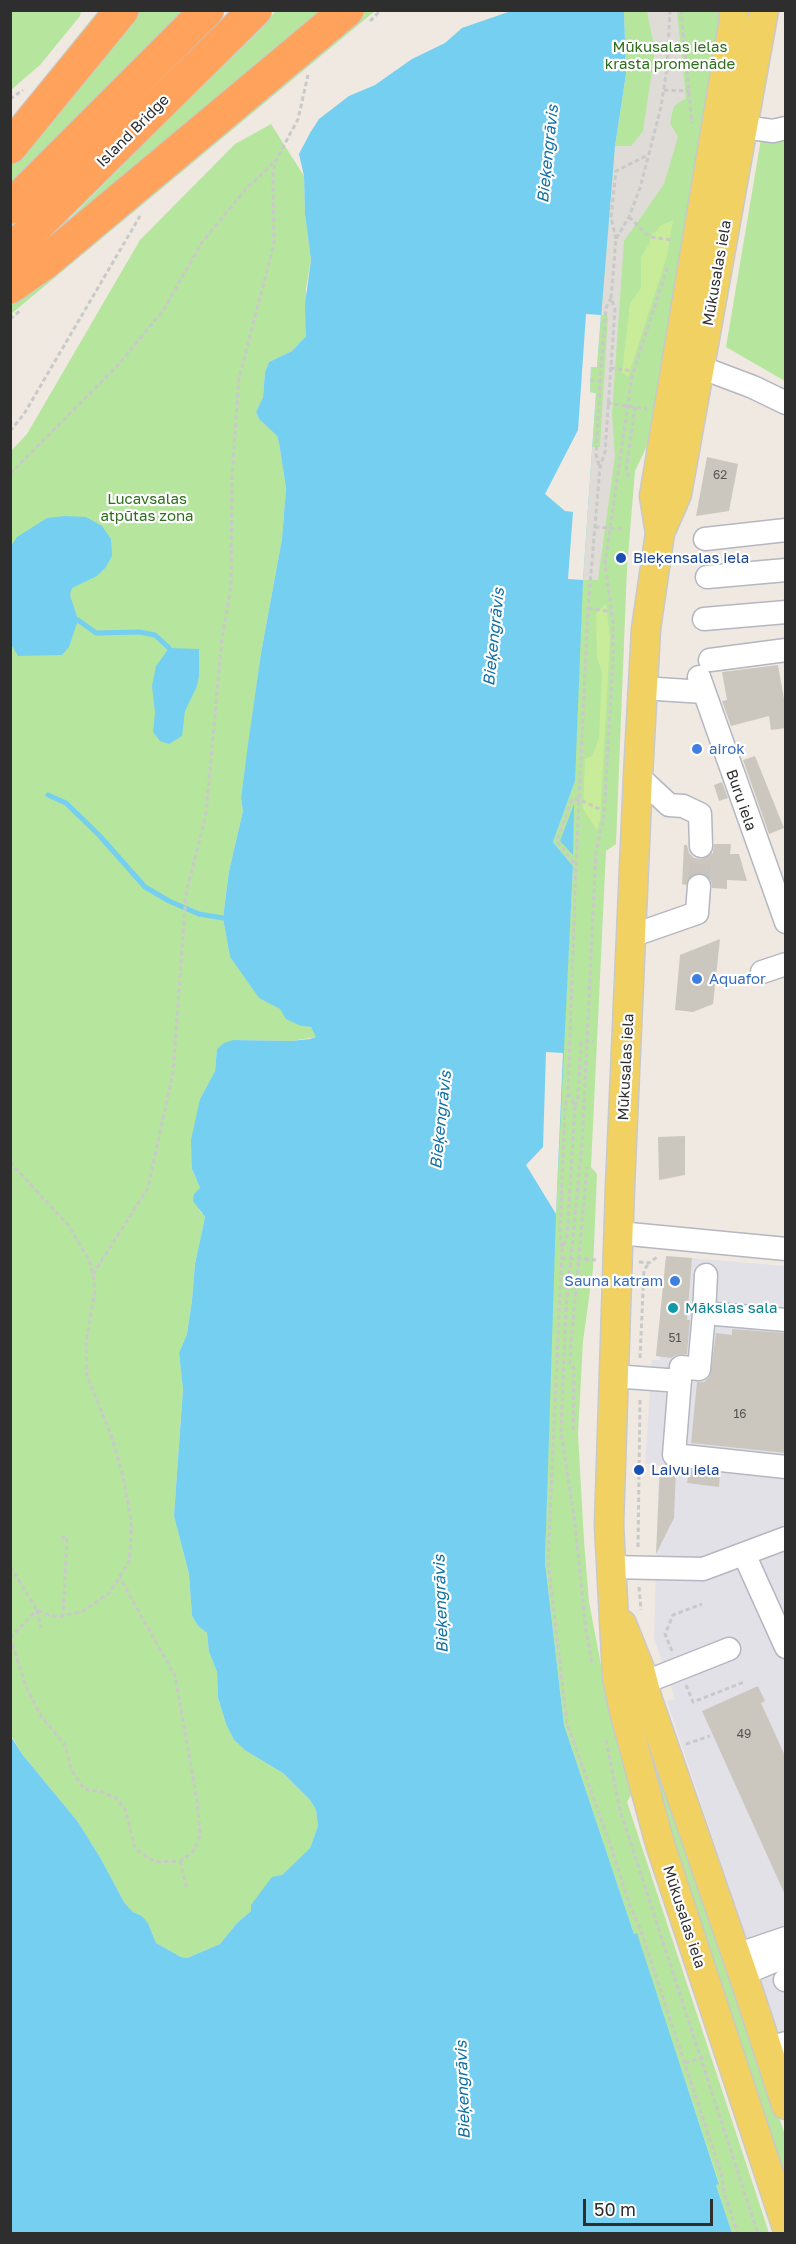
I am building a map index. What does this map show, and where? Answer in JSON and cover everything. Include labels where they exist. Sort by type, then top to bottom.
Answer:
[{"type":"highway","points":[[10,147],[122,10]]},
{"type":"highway","points":[[10,207],[207,10]]},
{"type":"highway","name":"Island Bridge","points":[[10,252],[255,10]]},
{"type":"highway","points":[[10,287],[70,241],[347,10]]},
{"type":"main road","name":"Mūkusalas iela","points":[[733,10],[734,19],[688,362],[677,494],[660,533],[649,599],[642,688],[619,1233],[609,1525],[610,1567],[617,1677],[643,1784],[660,1844],[786,2225]]},
{"type":"main road","name":"Mūkusalas iela","points":[[688,362],[743,127],[764,10]]},
{"type":"main road","name":"Mūkusalas iela","points":[[613,1602],[739,1964],[776,2046],[786,2105]]},
{"type":"street","points":[[743,127],[773,130],[786,128]]},
{"type":"street","points":[[688,362],[786,403]]},
{"type":"street","points":[[705,539],[786,530]]},
{"type":"street","points":[[707,577],[786,570]]},
{"type":"street","points":[[704,619],[786,612]]},
{"type":"street","points":[[642,688],[704,676],[786,650]]},
{"type":"street","name":"Buru iela","points":[[704,676],[786,922]]},
{"type":"street","points":[[638,776],[669,805],[682,806],[700,814],[701,846]]},
{"type":"street","points":[[632,936],[697,913],[699,885]]},
{"type":"street","points":[[762,972],[786,964]]},
{"type":"street","points":[[619,1233],[786,1249]]},
{"type":"street","points":[[706,1275],[699,1369],[681,1367],[674,1455],[786,1467]]},
{"type":"street","points":[[704,1312],[786,1320]]},
{"type":"street","points":[[614,1376],[680,1381]]},
{"type":"street","points":[[610,1567],[703,1569],[786,1539]]},
{"type":"street","points":[[744,1554],[786,1647]]},
{"type":"street","points":[[643,1683],[729,1649]]},
{"type":"street","points":[[739,1964],[786,1938]]},
{"type":"street","points":[[739,1964],[786,1956]]},
{"type":"path","points":[[681,10],[693,124]]},
{"type":"path","points":[[10,474],[119,364],[164,309],[202,242],[246,189],[275,162],[298,119],[308,75]]},
{"type":"path","points":[[664,90],[690,91]]},
{"type":"path","points":[[616,239],[611,217],[616,171],[648,155]]},
{"type":"path","points":[[93,1274],[148,1188],[173,1072],[186,894],[206,814],[221,649],[231,586],[232,477],[239,378],[274,244],[273,177],[275,162]]},
{"type":"path","points":[[10,431],[24,414],[141,214]]},
{"type":"path","points":[[629,217],[650,237],[674,240],[672,248]]},
{"type":"path","points":[[627,406],[634,371],[669,262]]},
{"type":"path","points":[[600,467],[596,455],[600,381],[606,308],[611,298]]},
{"type":"path","points":[[610,368],[634,371]]},
{"type":"path","points":[[590,380],[600,381]]},
{"type":"path","points":[[607,403],[655,410]]},
{"type":"path","points":[[629,477],[626,471],[635,407]]},
{"type":"path","points":[[596,527],[623,529]]},
{"type":"path","points":[[588,608],[611,612]]},
{"type":"path","points":[[576,865],[557,841],[572,799],[580,800],[604,811]]},
{"type":"path","points":[[575,1106],[578,1096],[581,1043],[594,1041]]},
{"type":"path","points":[[562,1250],[560,1169],[568,1093]]},
{"type":"path","points":[[10,1162],[68,1225],[89,1260],[95,1291],[86,1342],[87,1376],[111,1435],[123,1476],[131,1520],[129,1562],[109,1593],[83,1611],[63,1616],[51,1616],[37,1610]]},
{"type":"path","points":[[570,1363],[587,1167]]},
{"type":"path","points":[[562,1258],[618,1261]]},
{"type":"path","points":[[556,1361],[570,1363],[574,1368],[573,1430]]},
{"type":"path","points":[[61,1538],[67,1537],[63,1616]]},
{"type":"path","points":[[10,1566],[37,1610],[41,1628]]},
{"type":"path","points":[[37,1610],[11,1638],[27,1689],[41,1716],[65,1745],[70,1769],[84,1789],[102,1791],[116,1798],[125,1809],[135,1848],[148,1859],[160,1862],[180,1861],[194,1851],[200,1835],[197,1800],[175,1676],[120,1578]]},
{"type":"path","points":[[702,1604],[673,1615],[665,1634],[693,1702],[744,1682]]},
{"type":"path","points":[[685,1744],[710,1736]]},
{"type":"path","points":[[180,1861],[187,1889]]},
{"type":"path","points":[[685,2063],[707,2056]]},
{"type":"shaded area","points":[[647,11],[677,11],[686,98],[674,106],[670,123],[678,137],[664,184],[624,241],[612,413],[615,456],[598,580],[583,580],[592,447],[600,447],[608,316],[601,315],[615,146],[631,146],[643,131],[655,51]]},
{"type":"shaded area","points":[[666,1256],[785,1266],[785,2055],[667,1701],[675,1699],[654,1638],[659,1465],[645,1464],[652,1360],[660,1360],[660,1357],[656,1356]]},
{"type":"green space","points":[[10,11],[81,11],[80,16],[40,65],[11,90]]},
{"type":"green space","points":[[98,11],[107,11],[11,132],[11,119]]},
{"type":"green space","points":[[132,11],[185,11],[11,183],[11,162]]},
{"type":"green space","points":[[276,11],[333,11],[35,251],[69,219]]},
{"type":"green space","points":[[362,11],[375,11],[11,314],[11,303]]},
{"type":"green space","name":"Mūkusalas ielas krasta promenāde","points":[[624,11],[721,11],[651,430],[646,448],[635,471],[627,568],[616,844],[606,851],[591,1167],[597,1174],[593,1269],[583,1341],[578,1434],[584,1541],[589,1602],[608,1702],[632,1793],[627,1802],[769,2233],[732,2233],[716,2185],[719,2183],[637,1934],[634,1934],[564,1725],[545,1562],[548,1444],[543,1147],[563,1053],[573,866],[553,842],[575,781],[545,494],[601,314],[615,146],[626,74]]},
{"type":"green space","name":"Lucavsalas atpūtas zona","points":[[271,124],[304,176],[305,214],[311,260],[306,288],[306,336],[292,351],[269,362],[265,372],[263,397],[256,412],[259,419],[277,436],[286,488],[282,539],[261,653],[241,798],[243,811],[229,871],[223,918],[230,957],[259,997],[280,1009],[301,1026],[311,1027],[317,1037],[291,1041],[233,1040],[217,1049],[215,1071],[200,1099],[192,1169],[200,1188],[199,1210],[205,1217],[195,1264],[187,1334],[179,1353],[183,1388],[174,1516],[189,1574],[192,1616],[198,1626],[207,1633],[209,1652],[217,1672],[218,1698],[226,1724],[234,1740],[246,1751],[283,1773],[310,1800],[316,1810],[318,1826],[310,1848],[276,1878],[251,1911],[237,1923],[220,1944],[187,1958],[156,1943],[148,1923],[124,1902],[78,1822],[22,1754],[11,1735],[11,451],[27,434],[140,240],[235,144]]},
{"type":"green space","points":[[785,134],[785,381],[726,347],[761,139]]},
{"type":"green space","points":[[673,220],[667,256],[628,377],[622,372],[630,304],[641,288],[641,257],[649,244],[652,233]]},
{"type":"green space","points":[[606,603],[610,638],[600,820],[597,830],[583,809],[585,759],[592,756],[599,739],[602,673],[597,657],[596,614]]},
{"type":"green space","points":[[640,1705],[785,2135],[785,2193],[662,1812],[633,1708]]},
{"type":"water","name":"Bieķengrāvis","points":[[511,11],[624,11],[626,74],[615,146],[597,367],[591,367],[590,392],[596,393],[583,580],[575,781],[553,842],[573,866],[556,1214],[545,1562],[564,1725],[634,1934],[637,1933],[719,2184],[716,2185],[732,2233],[11,2233],[10,1735],[22,1754],[78,1822],[124,1902],[148,1923],[156,1943],[181,1957],[187,1958],[220,1944],[237,1923],[251,1911],[251,1905],[272,1877],[282,1875],[310,1848],[318,1826],[316,1810],[310,1800],[283,1773],[246,1751],[234,1740],[226,1724],[218,1698],[217,1672],[209,1652],[207,1633],[198,1626],[192,1616],[189,1574],[174,1516],[183,1389],[179,1353],[187,1334],[195,1264],[205,1217],[193,1201],[194,1194],[200,1188],[192,1169],[191,1140],[200,1099],[215,1071],[217,1049],[224,1043],[233,1040],[291,1041],[316,1037],[311,1027],[301,1026],[286,1019],[280,1009],[259,998],[230,957],[223,918],[229,871],[243,811],[241,798],[248,744],[261,653],[282,539],[286,488],[277,436],[259,419],[256,412],[263,397],[265,372],[269,362],[292,351],[306,336],[305,304],[311,260],[305,214],[304,176],[299,154],[310,133],[319,119],[349,96],[375,85],[412,59],[445,43],[462,28]]},
{"type":"water","points":[[86,517],[102,526],[111,539],[112,556],[97,576],[72,588],[70,595],[78,620],[69,647],[62,655],[18,656],[12,646],[11,635],[11,546],[17,537],[47,518]]},
{"type":"water","points":[[169,648],[199,649],[199,676],[197,686],[185,711],[182,736],[169,744],[160,741],[153,732],[155,713],[152,686],[156,666]]},
{"type":"water","points":[[574,804],[573,855],[560,841]]},
{"type":"pier","points":[[586,314],[601,315],[597,367],[591,367],[590,392],[596,393],[583,580],[568,579],[573,512],[565,511],[545,494],[578,430]]},
{"type":"pier","points":[[546,1052],[563,1053],[556,1214],[526,1165],[543,1147]]},
{"type":"building","points":[[707,457],[738,464],[729,511],[696,516]]},
{"type":"building","points":[[778,665],[786,710],[786,728],[771,730],[769,716],[731,726],[722,701],[727,700],[722,672]]},
{"type":"building","points":[[755,756],[784,828],[769,834],[743,760]]},
{"type":"building","points":[[722,782],[728,798],[719,801],[714,785]]},
{"type":"building","points":[[714,844],[731,844],[730,854],[739,854],[747,881],[727,880],[727,889],[712,888],[711,880],[699,873],[693,874],[686,885],[682,884],[684,845],[687,845],[689,853],[694,858],[702,859],[713,853]]},
{"type":"building","name":"Aquafor","points":[[720,939],[713,1004],[693,1012],[675,1010],[680,955]]},
{"type":"building","points":[[685,1136],[685,1175],[659,1180],[658,1137]]},
{"type":"building","points":[[666,1256],[692,1258],[687,1354],[671,1358],[656,1356]]},
{"type":"building","points":[[732,1329],[786,1333],[786,1453],[691,1443],[697,1382],[704,1382],[710,1376],[716,1333],[732,1335]]},
{"type":"building","points":[[660,1466],[676,1469],[674,1518],[656,1554]]},
{"type":"building","points":[[689,1470],[720,1474],[719,1487],[687,1483]]},
{"type":"building","points":[[758,1686],[765,1701],[761,1703],[786,1758],[786,1897],[702,1711]]},
{"type":"waterway","points":[[78,620],[96,633],[140,632],[155,635],[169,648]]},
{"type":"waterway","points":[[48,795],[66,803],[99,835],[145,887],[199,914],[223,918]]},
{"type":"tunnel","points":[[699,886],[701,846]]},
{"type":"place","name":"Bieķensalas iela","points":[[621,558]]},
{"type":"place","name":"airok","points":[[697,749]]},
{"type":"place","name":"Aquafor","points":[[697,979]]},
{"type":"place","name":"Sauna katram","points":[[675,1281]]},
{"type":"place","name":"Mākslas sala","points":[[673,1308]]},
{"type":"place","name":"Laivu iela","points":[[639,1470]]}]
